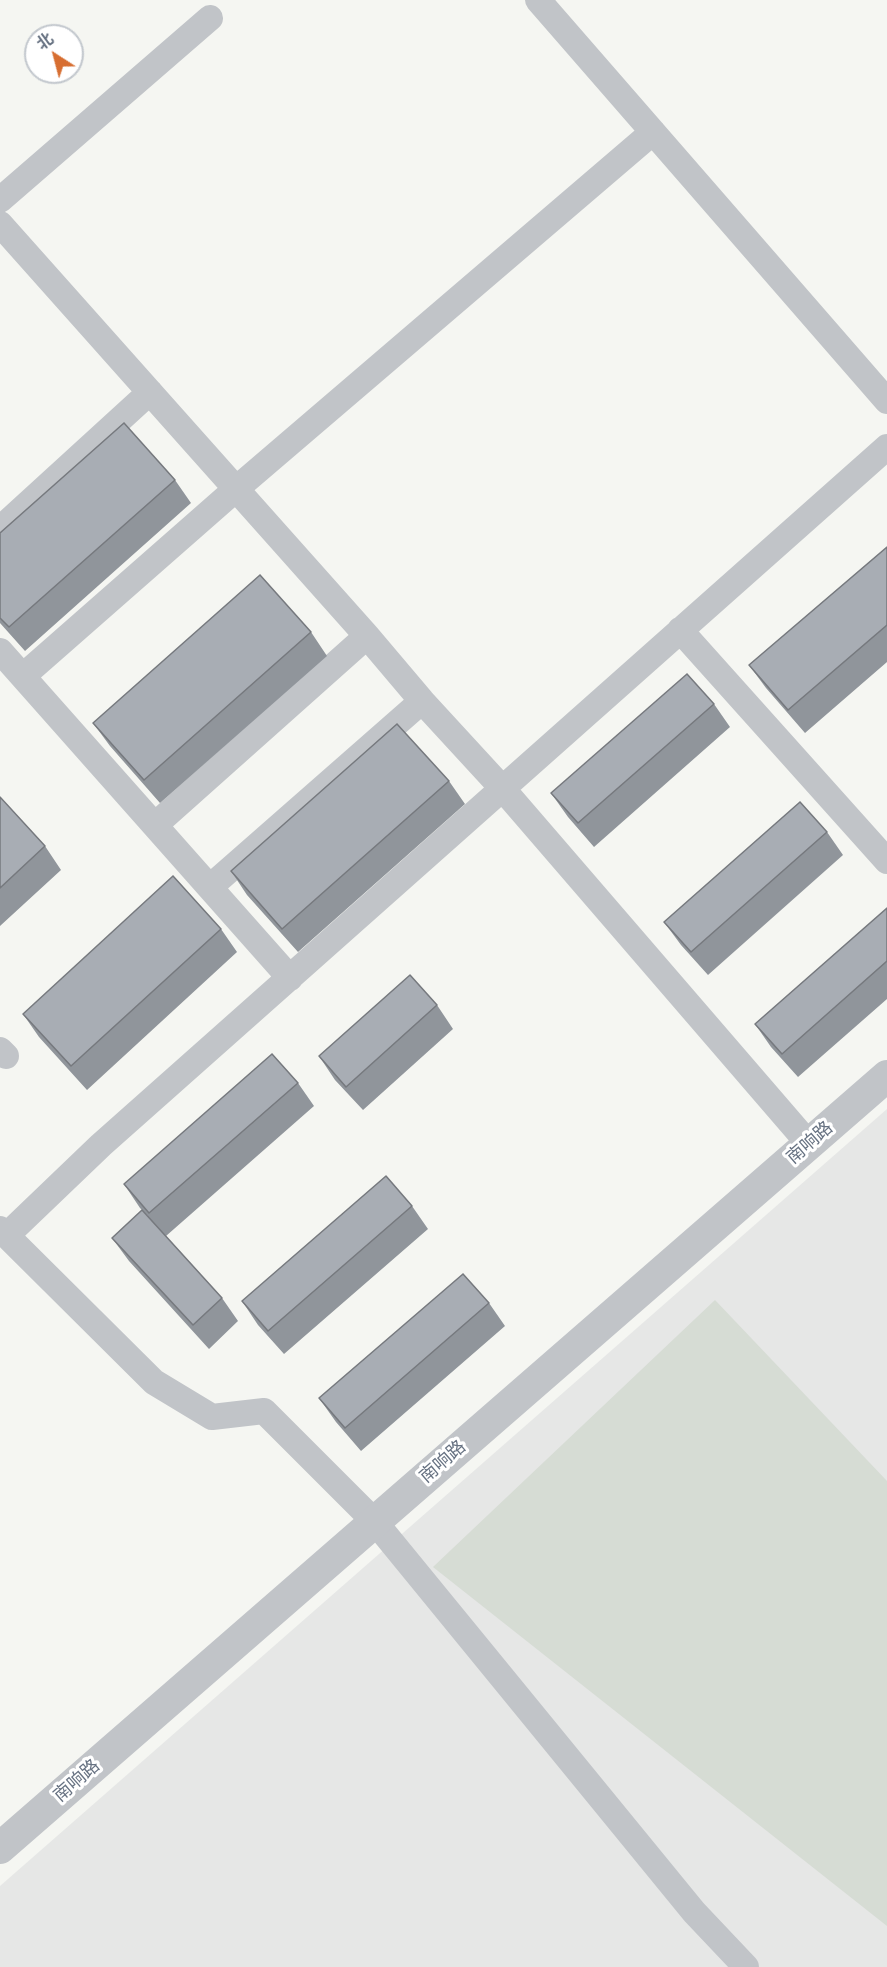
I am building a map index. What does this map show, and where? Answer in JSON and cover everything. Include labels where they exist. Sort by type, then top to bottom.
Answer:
[{"type":"street","points":[[538,0],[887,401]]},
{"type":"street","points":[[0,200],[210,18]]},
{"type":"street","points":[[23,676],[236,489],[653,132]]},
{"type":"street","points":[[0,224],[367,636],[422,701],[502,788],[809,1144]]},
{"type":"street","points":[[0,529],[150,392]]},
{"type":"street","points":[[746,1967],[694,1912],[375,1522],[264,1411],[212,1417],[154,1382],[3,1232],[887,447]]},
{"type":"street","points":[[680,630],[887,861]]},
{"type":"street","points":[[155,825],[367,636]]},
{"type":"street","points":[[0,651],[290,978]]},
{"type":"street","points":[[210,887],[422,701]]},
{"type":"street","name":"南响路","points":[[0,1848],[887,1076]]},
{"type":"shaded area","points":[[887,1109],[887,1967],[0,1967],[0,1886]]},
{"type":"shaded area","points":[[715,1300],[887,1481],[887,1926],[433,1567]]},
{"type":"building","points":[[124,423],[175,480],[9,627],[0,618],[0,533]]},
{"type":"building","points":[[887,547],[887,625],[788,710],[749,665]]},
{"type":"building","points":[[260,575],[311,632],[144,780],[93,723]]},
{"type":"building","points":[[687,674],[714,704],[578,823],[551,793]]},
{"type":"building","points":[[397,724],[449,781],[282,929],[231,871]]},
{"type":"building","points":[[0,797],[45,846],[0,888]]},
{"type":"building","points":[[800,802],[827,832],[691,952],[664,922]]},
{"type":"building","points":[[173,876],[221,929],[71,1066],[23,1014]]},
{"type":"building","points":[[887,908],[887,961],[782,1054],[755,1024]]},
{"type":"building","points":[[410,975],[437,1005],[346,1087],[319,1056]]},
{"type":"building","points":[[272,1054],[298,1083],[149,1213],[124,1184]]},
{"type":"building","points":[[386,1176],[412,1206],[268,1331],[242,1301]]},
{"type":"building","points":[[142,1210],[222,1298],[193,1325],[112,1238]]},
{"type":"building","points":[[463,1274],[489,1303],[345,1428],[319,1398]]}]
